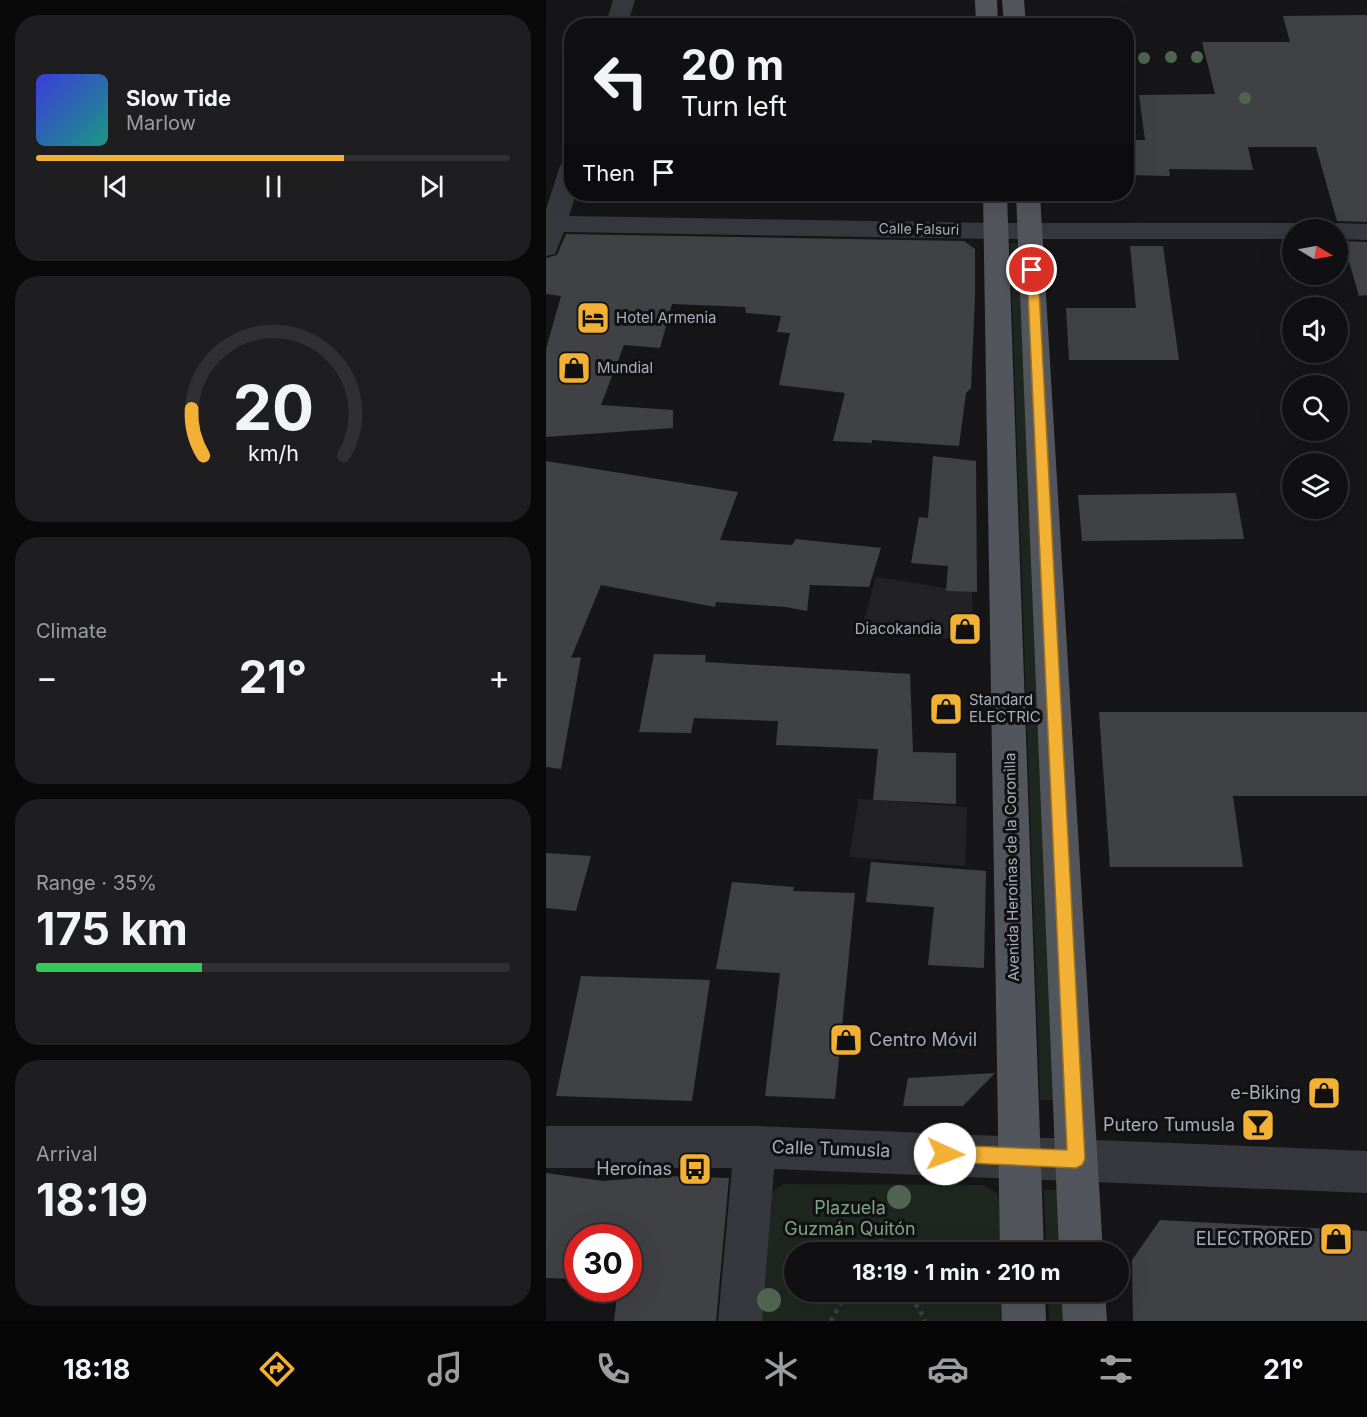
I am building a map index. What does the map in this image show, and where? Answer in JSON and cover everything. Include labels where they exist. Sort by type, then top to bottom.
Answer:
[{"type":"main road","points":[[986,0],[987,18]]},
{"type":"main road","points":[[1013,0],[1014,18]]},
{"type":"main road","name":"Avenida Heroínas de la Coronilla","points":[[995,201],[1022,1242]]},
{"type":"main road","points":[[1029,201],[1080,1242]]},
{"type":"main road","points":[[1023,1302],[1024,1321]]},
{"type":"main road","points":[[1084,1302],[1085,1321]]},
{"type":"street","points":[[618,18],[624,0]]},
{"type":"street","points":[[546,248],[550,224],[564,187]]},
{"type":"street","name":"Calle Falsuri","points":[[550,224],[997,231],[1282,231]]},
{"type":"street","points":[[1348,231],[1367,232]]},
{"type":"street","name":"Calle Tumusla","points":[[546,1147],[755,1147],[1367,1172]]},
{"type":"street","points":[[740,1321],[755,1147]]},
{"type":"path","points":[[881,1242],[882,1219]]},
{"type":"path","points":[[831,1321],[842,1302]]},
{"type":"path","points":[[913,1302],[919,1308],[925,1321]]},
{"type":"shaded area","points":[[876,577],[972,592],[973,643],[863,624]]},
{"type":"shaded area","points":[[859,799],[967,807],[965,866],[849,857]]},
{"type":"green space","points":[[1010,243],[1018,243],[1054,1100],[1040,1100]]},
{"type":"green space","name":"Plazuela Guzmán Quitón","points":[[783,1184],[984,1185],[997,1193],[1001,1204],[1001,1242],[784,1242],[784,1302],[1002,1302],[1003,1321],[754,1321],[772,1192]]},
{"type":"green space","points":[[1044,1190],[1057,1190],[1060,1242],[1046,1242]]},
{"type":"green space","points":[[1048,1302],[1062,1302],[1063,1321],[1049,1321]]},
{"type":"building","points":[[1367,15],[1367,222],[1336,219],[1316,147],[1248,147],[1253,170],[1169,169],[1170,176],[1134,175],[1134,140],[1145,140],[1139,95],[1215,94],[1202,42],[1290,42],[1283,16]]},
{"type":"building","points":[[566,234],[964,241],[975,249],[975,297],[971,388],[966,393],[959,446],[872,440],[872,443],[833,441],[845,393],[779,385],[790,333],[777,332],[781,316],[746,313],[745,307],[672,304],[660,348],[624,345],[601,405],[673,410],[673,428],[546,437],[546,349],[561,296],[546,294],[546,258],[557,255]]},
{"type":"building","points":[[1348,241],[1367,242],[1367,295],[1359,296],[1348,258]]},
{"type":"building","points":[[1130,246],[1163,246],[1179,360],[1069,360],[1066,308],[1136,308]]},
{"type":"building","points":[[933,456],[976,461],[977,592],[946,591],[948,566],[911,563],[919,517],[928,518]]},
{"type":"building","points":[[546,461],[738,492],[720,540],[792,545],[796,539],[881,548],[869,587],[810,585],[807,611],[785,607],[716,602],[715,607],[601,585],[571,658],[581,657],[561,769],[546,767]]},
{"type":"building","points":[[1236,493],[1244,539],[1082,541],[1078,495]]},
{"type":"building","points":[[654,654],[706,655],[705,662],[910,674],[913,752],[956,753],[956,804],[873,800],[878,749],[776,745],[778,721],[694,718],[691,733],[639,732]]},
{"type":"building","points":[[1099,712],[1367,712],[1367,796],[1233,796],[1243,867],[1110,867]]},
{"type":"building","points":[[546,853],[591,856],[576,911],[546,908]]},
{"type":"building","points":[[871,862],[986,871],[984,968],[928,965],[934,907],[866,902]]},
{"type":"building","points":[[732,882],[794,887],[793,891],[855,893],[835,1099],[765,1096],[780,973],[716,969]]},
{"type":"building","points":[[581,976],[710,980],[692,1101],[556,1096]]},
{"type":"building","points":[[995,1073],[963,1106],[903,1106],[908,1078]]},
{"type":"building","points":[[546,1173],[603,1181],[663,1176],[729,1178],[716,1321],[614,1321],[616,1302],[642,1302],[642,1224],[564,1224],[564,1279],[546,1278]]},
{"type":"building","points":[[1160,1220],[1367,1231],[1367,1321],[1133,1321],[1132,1260]]},
{"type":"place","name":"Hotel Armenia","points":[[593,318]]},
{"type":"place","name":"Mundial","points":[[574,368]]},
{"type":"place","name":"Diacokandia","points":[[965,629]]},
{"type":"place","name":"Standard ELECTRIC","points":[[946,709]]},
{"type":"place","name":"Centro Móvil","points":[[846,1040]]},
{"type":"place","name":"e-Biking","points":[[1324,1093]]},
{"type":"place","name":"Putero Tumusla","points":[[1258,1125]]},
{"type":"place","name":"Heroínas","points":[[695,1169]]},
{"type":"place","name":"ELECTRORED","points":[[1336,1239]]},
{"type":"route","points":[[945,1154],[1076,1159],[1032,270]]}]
